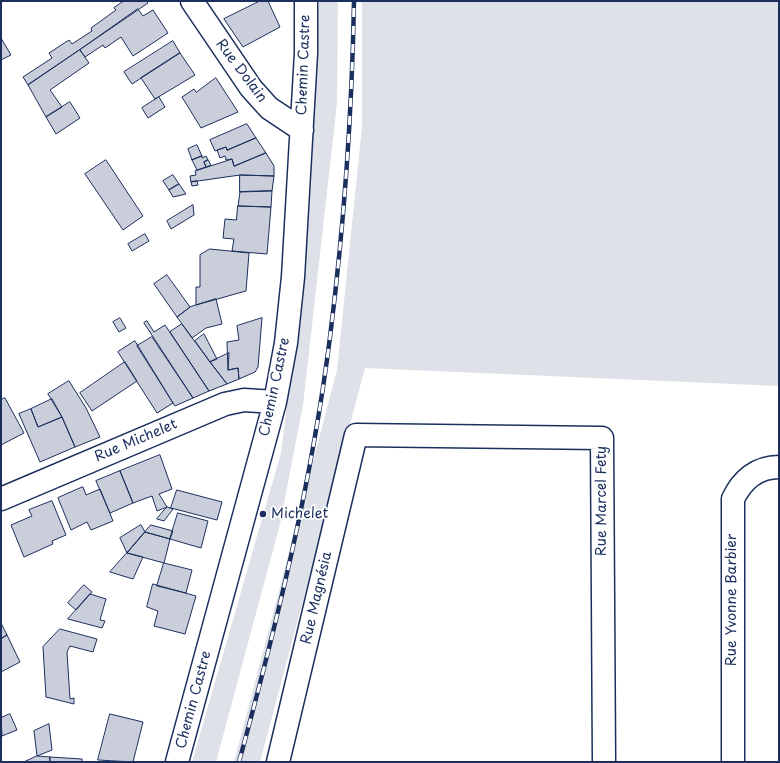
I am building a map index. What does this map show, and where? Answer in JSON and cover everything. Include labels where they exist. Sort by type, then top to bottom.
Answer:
[{"type":"street","name":"Rue Dolain","points":[[192,1],[251,88],[269,108],[302,130]]},
{"type":"street","name":"Chemin Castre","points":[[177,762],[275,402],[290,309],[302,130],[306,1]]},
{"type":"street","name":"Rue Michelet","points":[[1,499],[225,404],[244,400],[275,402]]},
{"type":"street","name":"Rue Magnésia","points":[[278,762],[356,435]]},
{"type":"street","name":"Rue Marcel Fety","points":[[356,435],[602,438],[604,762]]},
{"type":"street","name":"Rue Yvonne Barbier","points":[[733,762],[732,499],[739,486],[748,477],[769,467],[779,467]]},
{"type":"shaded area","points":[[319,1],[338,1],[337,103],[303,405],[280,524],[216,762],[192,762],[281,453],[302,284],[314,118]]},
{"type":"shaded area","points":[[362,1],[779,1],[779,386],[365,368],[260,762],[234,762],[337,370],[362,127]]},
{"type":"building","points":[[124,1],[146,1],[148,3],[28,85],[23,77],[52,58],[49,53],[69,40],[72,44],[92,31],[91,28],[116,10],[114,8]]},
{"type":"building","points":[[260,1],[268,1],[280,27],[243,47],[224,19]]},
{"type":"building","points":[[138,9],[143,16],[153,10],[168,33],[133,56],[121,37],[105,48],[103,45],[85,57],[80,50]]},
{"type":"building","points":[[1,38],[11,55],[1,60]]},
{"type":"building","points":[[173,41],[180,53],[132,84],[124,72]]},
{"type":"building","points":[[80,50],[89,63],[50,90],[62,107],[46,117],[28,85]]},
{"type":"building","points":[[180,53],[195,75],[155,99],[141,78]]},
{"type":"building","points":[[216,78],[238,112],[201,128],[182,97],[194,89],[196,92]]},
{"type":"building","points":[[159,97],[165,107],[148,118],[142,108]]},
{"type":"building","points":[[70,102],[80,118],[56,134],[46,117]]},
{"type":"building","points":[[247,124],[256,138],[227,150],[226,147],[215,151],[210,140]]},
{"type":"building","points":[[256,138],[266,153],[234,166],[232,159],[226,160],[225,156],[220,158],[217,150],[226,147],[227,150]]},
{"type":"building","points":[[197,145],[202,156],[192,160],[188,149]]},
{"type":"building","points":[[266,153],[274,166],[274,176],[240,175],[191,182],[190,176],[196,175],[195,171],[232,159],[234,166]]},
{"type":"building","points":[[202,156],[202,158],[206,156],[208,160],[204,162],[206,167],[197,170],[192,160]]},
{"type":"building","points":[[106,160],[143,216],[123,230],[85,174]]},
{"type":"building","points":[[208,160],[211,165],[206,167],[204,162]]},
{"type":"building","points":[[173,175],[179,184],[169,190],[163,181]]},
{"type":"building","points":[[240,175],[274,176],[272,191],[240,192]]},
{"type":"building","points":[[197,181],[198,185],[192,186],[191,182]]},
{"type":"building","points":[[179,184],[186,194],[173,197],[169,190]]},
{"type":"building","points":[[272,191],[271,207],[238,206],[240,192]]},
{"type":"building","points":[[193,205],[194,215],[171,229],[167,221]]},
{"type":"building","points":[[238,206],[271,207],[267,254],[232,251],[234,239],[223,238],[225,219],[236,220]]},
{"type":"building","points":[[145,234],[149,241],[132,251],[128,244]]},
{"type":"building","points":[[210,249],[249,253],[246,291],[196,305],[196,287],[200,287],[200,255]]},
{"type":"building","points":[[167,275],[190,307],[177,317],[154,284]]},
{"type":"building","points":[[216,299],[222,324],[206,328],[192,338],[177,317],[190,307]]},
{"type":"building","points":[[120,318],[126,328],[119,332],[113,322]]},
{"type":"building","points":[[262,318],[258,367],[255,372],[239,379],[238,368],[228,370],[227,342],[239,340],[237,326]]},
{"type":"building","points":[[147,321],[154,332],[165,325],[209,391],[193,398],[144,323]]},
{"type":"building","points":[[182,324],[227,384],[209,391],[170,332]]},
{"type":"building","points":[[204,334],[217,359],[210,362],[195,341]]},
{"type":"building","points":[[152,337],[193,398],[175,406],[137,346]]},
{"type":"building","points":[[135,341],[173,403],[157,413],[118,352]]},
{"type":"building","points":[[229,353],[228,370],[238,368],[239,379],[227,384],[210,362]]},
{"type":"building","points":[[125,362],[137,381],[92,411],[80,393]]},
{"type":"building","points":[[69,381],[86,408],[100,437],[75,447],[62,417],[48,394]]},
{"type":"building","points":[[5,398],[24,433],[1,445],[1,400]]},
{"type":"building","points":[[52,399],[62,417],[38,427],[31,409]]},
{"type":"building","points":[[31,409],[38,427],[62,417],[75,447],[40,462],[19,414]]},
{"type":"building","points":[[160,455],[172,489],[159,494],[167,507],[157,511],[152,496],[133,503],[120,471]]},
{"type":"building","points":[[120,471],[133,503],[110,513],[96,481]]},
{"type":"building","points":[[83,487],[86,495],[100,489],[113,521],[91,530],[87,522],[71,530],[58,498]]},
{"type":"building","points":[[177,490],[222,502],[217,520],[171,508]]},
{"type":"building","points":[[52,501],[66,535],[52,541],[53,544],[24,557],[11,525],[32,516],[29,510]]},
{"type":"building","points":[[167,507],[173,509],[164,521],[157,519]]},
{"type":"building","points":[[178,513],[208,521],[201,548],[170,539]]},
{"type":"building","points":[[141,525],[145,532],[127,553],[120,538]]},
{"type":"building","points":[[151,525],[173,531],[170,539],[145,532]]},
{"type":"building","points":[[145,532],[170,539],[164,563],[127,553]]},
{"type":"building","points":[[127,553],[143,557],[133,579],[110,572]]},
{"type":"building","points":[[164,563],[192,570],[186,593],[157,586]]},
{"type":"building","points":[[153,584],[196,596],[185,634],[154,626],[158,611],[147,607]]},
{"type":"building","points":[[84,585],[92,592],[76,610],[68,603]]},
{"type":"building","points":[[90,594],[106,599],[100,620],[105,621],[102,628],[68,619]]},
{"type":"building","points":[[1,623],[7,635],[1,639]]},
{"type":"building","points":[[60,629],[97,639],[93,652],[70,646],[67,652],[70,699],[74,698],[74,704],[46,697],[43,647]]},
{"type":"building","points":[[7,635],[20,662],[1,672],[1,639]]},
{"type":"building","points":[[10,714],[17,730],[2,736],[1,718]]},
{"type":"building","points":[[110,714],[143,722],[133,762],[98,760]]},
{"type":"building","points":[[49,724],[52,750],[37,756],[34,731]]},
{"type":"building","points":[[37,756],[50,757],[50,762],[24,762]]},
{"type":"building","points":[[50,757],[82,759],[82,762],[50,762]]},
{"type":"railway","points":[[239,762],[280,604],[314,445],[330,337],[343,211],[349,127],[354,1]]},
{"type":"place","name":"Michelet","points":[[263,514]]}]
